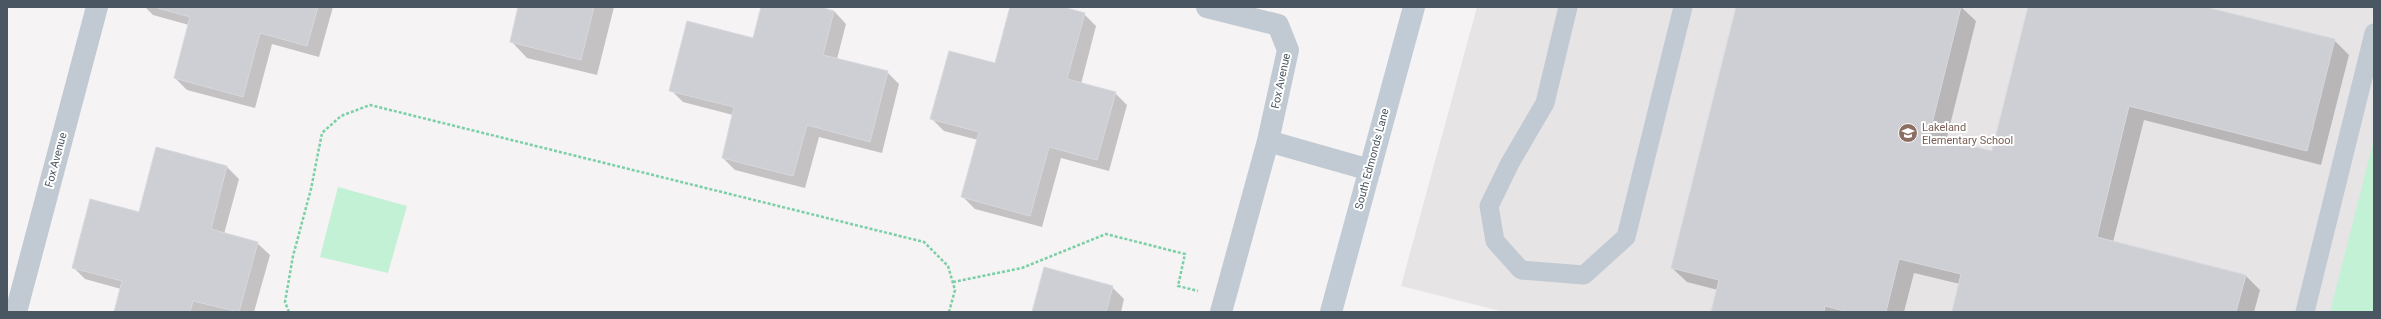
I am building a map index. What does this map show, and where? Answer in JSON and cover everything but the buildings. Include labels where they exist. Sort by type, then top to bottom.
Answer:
[{"type":"street","name":"Fox Avenue","points":[[16,312],[97,7]]},
{"type":"street","name":"Fox Avenue","points":[[1206,7],[1278,25],[1288,50],[1268,141],[1223,305]]},
{"type":"street","name":"South Edmonds Lane","points":[[1333,312],[1414,7]]},
{"type":"street","points":[[1268,141],[1370,170]]},
{"type":"lane","points":[[1568,7],[1545,102],[1510,163],[1489,206],[1495,241],[1521,270],[1584,276],[1626,237],[1683,7]]},
{"type":"lane","points":[[2305,312],[2374,33]]},
{"type":"path","points":[[290,312],[285,302],[293,256],[311,189],[322,133],[341,116],[370,105],[924,242],[948,266],[956,290],[949,312]]},
{"type":"path","points":[[953,282],[1022,268],[1106,234],[1185,254],[1178,286],[1223,305]]},
{"type":"shaded area","name":"Lakeland Elementary School","points":[[1477,7],[2374,7],[2374,260],[2361,312],[1504,312],[1401,286]]},
{"type":"green space","points":[[2374,139],[2374,312],[2330,312]]},
{"type":"green space","points":[[338,187],[407,206],[388,273],[320,257]]},
{"type":"place","name":"Lakeland Elementary School","points":[[1908,133]]}]
